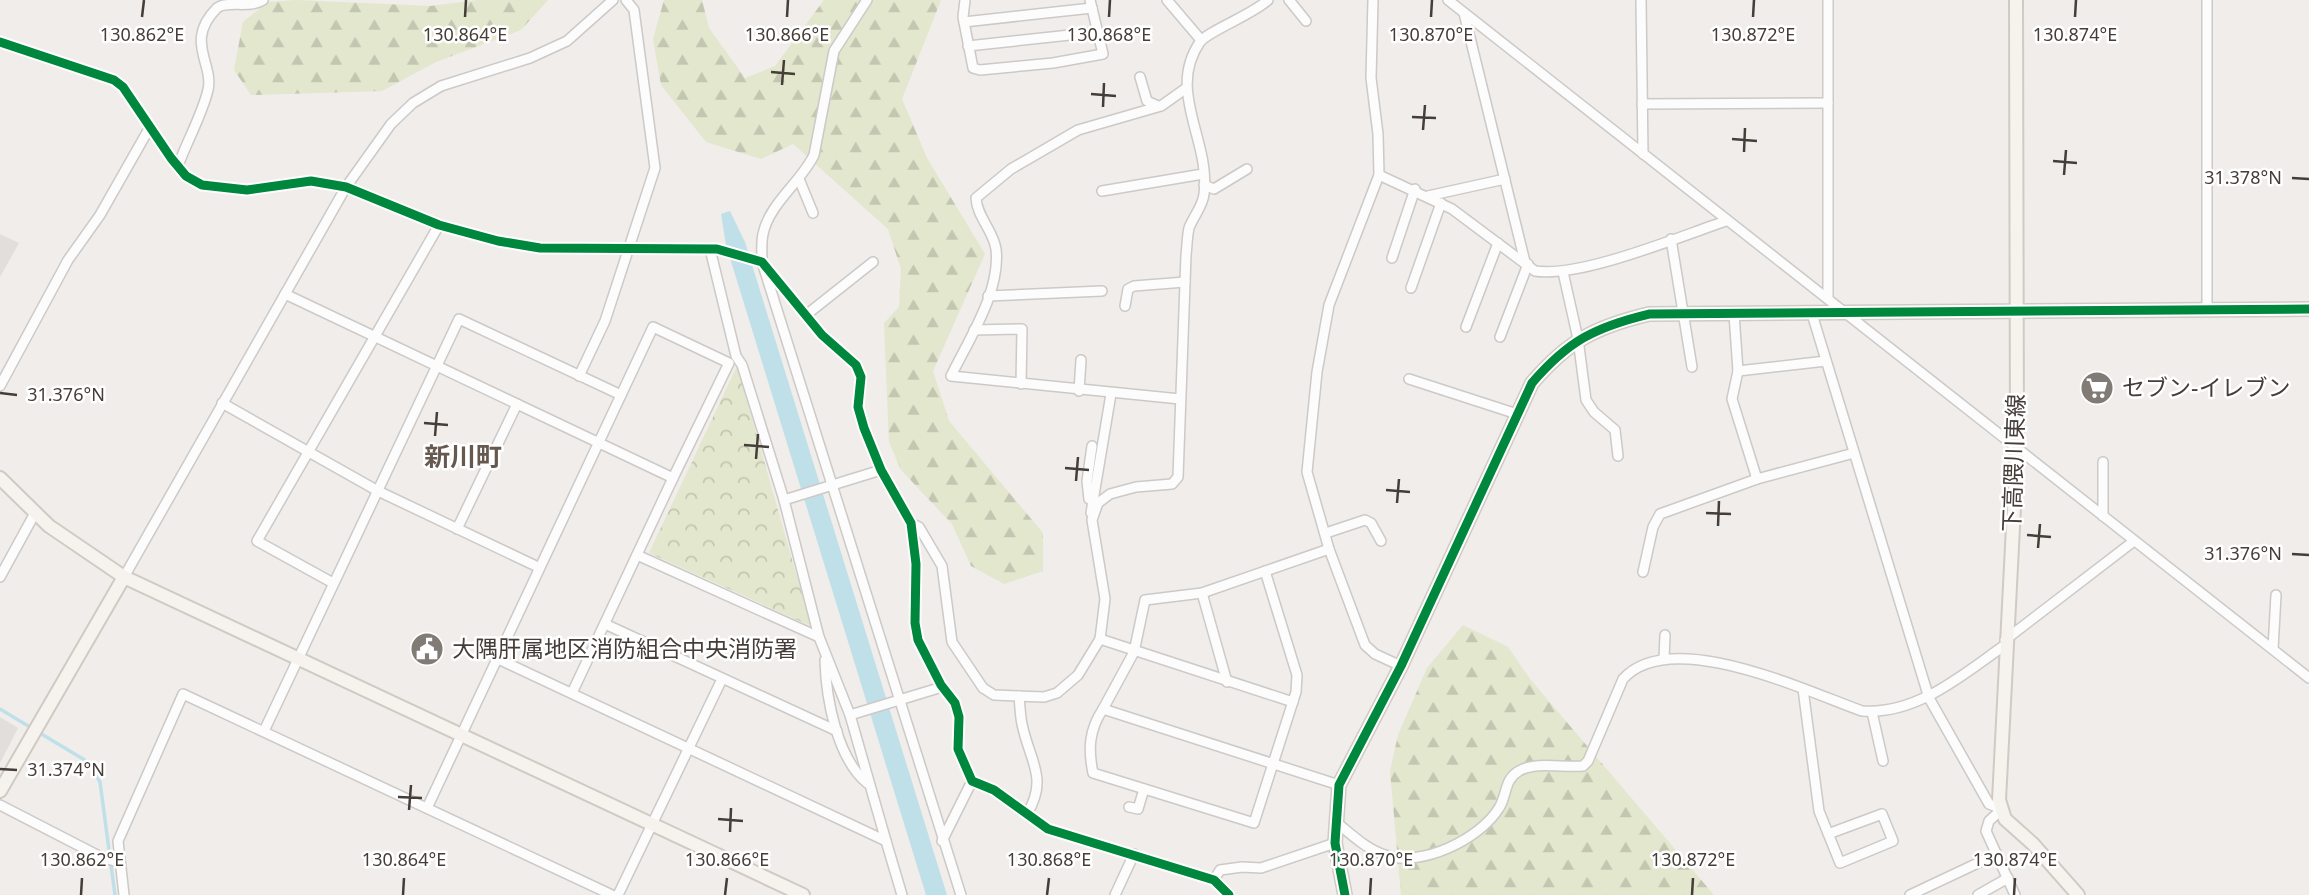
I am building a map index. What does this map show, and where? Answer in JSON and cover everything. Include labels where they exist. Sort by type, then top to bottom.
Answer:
[{"type":"street","points":[[178,166],[208,88],[200,47],[202,34],[216,8],[221,5],[253,5],[263,0]]},
{"type":"street","points":[[0,791],[346,187],[391,124],[413,103],[441,86],[530,58],[567,41],[613,0]]},
{"type":"street","points":[[579,376],[605,321],[631,247],[654,168],[634,10],[626,0]]},
{"type":"street","points":[[867,0],[834,51],[814,155],[769,218],[758,261],[961,895]]},
{"type":"street","points":[[964,22],[1091,4],[1103,54],[1053,63],[972,68],[964,22],[965,0]]},
{"type":"street","points":[[1167,0],[1201,40]]},
{"type":"street","points":[[1091,520],[1098,503],[1110,494],[1146,484],[1172,484],[1178,477],[1189,229],[1205,195],[1185,89],[1190,64],[1201,40],[1254,13],[1268,0]]},
{"type":"street","points":[[1289,0],[1306,21]]},
{"type":"street","points":[[1374,0],[1371,78],[1378,134],[1379,175],[1329,305],[1317,372],[1307,472],[1329,549],[1366,645],[1375,654],[1401,666]]},
{"type":"street","points":[[1642,0],[1643,154]]},
{"type":"street","points":[[1828,0],[1828,299]]},
{"type":"street","name":"下高隈川東線","points":[[2002,809],[1999,800],[2005,643],[2017,449],[2016,0]]},
{"type":"street","points":[[2207,0],[2207,310]]},
{"type":"street","points":[[1456,5],[1726,221],[1849,314],[2309,678]]},
{"type":"street","points":[[1456,5],[1527,263],[1500,337]]},
{"type":"street","points":[[968,46],[1097,32]]},
{"type":"street","points":[[0,42],[114,80],[123,87],[186,176],[202,185],[223,190],[247,190],[311,181],[346,187],[439,225],[498,242],[540,248],[713,249],[758,261],[822,335],[856,365],[861,377],[858,407],[881,470],[911,523],[916,564],[915,623],[918,640],[942,687],[955,703],[959,717],[958,749],[972,780],[994,790],[1048,829],[1214,880],[1229,895]]},
{"type":"street","points":[[1140,77],[1147,101],[1158,106]]},
{"type":"street","points":[[1180,398],[1079,391],[951,376],[992,285],[996,251],[992,234],[977,208],[976,198],[1011,169],[1078,130],[1158,106],[1185,89]]},
{"type":"street","points":[[1642,104],[1828,103]]},
{"type":"street","points":[[0,386],[68,260],[100,215],[150,127]]},
{"type":"street","points":[[1203,185],[1214,189],[1247,169]]},
{"type":"street","points":[[1102,191],[1203,174]]},
{"type":"street","points":[[1379,175],[1441,203],[1535,271],[1563,272],[1726,221]]},
{"type":"street","points":[[799,179],[813,213]]},
{"type":"street","points":[[1428,196],[1505,180]]},
{"type":"street","points":[[1392,258],[1415,189]]},
{"type":"street","points":[[1411,288],[1441,203]]},
{"type":"street","points":[[332,583],[257,541],[439,225]]},
{"type":"street","points":[[1671,239],[1692,367]]},
{"type":"street","points":[[1466,327],[1498,243]]},
{"type":"street","points":[[713,249],[736,356],[742,365],[784,500],[819,637],[850,715],[867,783],[902,895]]},
{"type":"street","points":[[806,314],[873,262]]},
{"type":"street","points":[[1563,272],[1578,339],[1586,400],[1615,430],[1618,456]]},
{"type":"street","points":[[1125,306],[1128,289],[1134,286],[1185,282]]},
{"type":"street","points":[[988,296],[1102,291]]},
{"type":"street","points":[[285,294],[673,478]]},
{"type":"street","points":[[1345,895],[1335,843],[1339,785],[1401,666],[1532,383],[1555,356],[1578,339],[1606,324],[1648,314],[2309,309]]},
{"type":"street","points":[[1734,314],[1738,371],[1732,399],[1757,480]]},
{"type":"street","points":[[1812,314],[1929,698],[1989,804],[2002,809],[2006,819],[2033,844],[2078,895]]},
{"type":"street","points":[[264,731],[459,319],[621,395]]},
{"type":"street","points":[[427,807],[653,327],[729,363]]},
{"type":"street","points":[[974,330],[1022,330],[1021,384]]},
{"type":"street","points":[[572,693],[673,478],[729,363],[736,356]]},
{"type":"street","points":[[1079,391],[1081,360]]},
{"type":"street","points":[[1738,371],[1826,361]]},
{"type":"street","points":[[1409,379],[1517,414]]},
{"type":"street","points":[[1091,504],[1111,394]]},
{"type":"street","points":[[222,402],[378,491],[538,568]]},
{"type":"street","points":[[457,529],[517,404]]},
{"type":"street","points":[[911,523],[919,527],[942,566],[947,581],[952,642],[983,688],[994,695],[1044,697],[1057,693],[1078,675],[1100,639],[1105,599],[1087,481],[1092,446]]},
{"type":"street","points":[[1643,572],[1653,527],[1660,514],[1757,480],[1854,453]]},
{"type":"street","points":[[2103,462],[2103,516]]},
{"type":"street","points":[[784,500],[881,470]]},
{"type":"street","points":[[0,478],[49,526],[124,577],[803,895]]},
{"type":"street","points":[[0,577],[35,513]]},
{"type":"street","points":[[1326,533],[1364,520],[1371,523],[1381,541]]},
{"type":"street","points":[[1336,822],[1371,850],[1388,857],[1420,857],[1457,842],[1493,816],[1500,807],[1509,779],[1519,770],[1530,767],[1583,766],[1594,749],[1623,679],[1631,670],[1664,659],[1732,663],[1861,711],[1872,712],[1929,698],[2005,643],[2134,541]]},
{"type":"street","points":[[1265,571],[1297,675],[1293,702],[1254,823],[1093,773],[1089,754],[1091,737],[1133,652],[1145,600],[1202,593],[1265,571],[1329,549]]},
{"type":"street","points":[[637,555],[819,637]]},
{"type":"street","points":[[1202,593],[1227,682]]},
{"type":"street","points":[[2273,649],[2276,595]]},
{"type":"street","points":[[605,624],[837,731]]},
{"type":"street","points":[[1664,659],[1665,635]]},
{"type":"street","points":[[1100,639],[1133,652],[1293,702]]},
{"type":"street","points":[[825,652],[826,697],[853,771],[867,783]]},
{"type":"street","points":[[496,658],[886,841]]},
{"type":"street","points":[[618,895],[722,678]]},
{"type":"street","points":[[850,715],[942,687]]},
{"type":"street","points":[[1803,689],[1819,811],[1828,834],[1840,863],[1893,841],[1882,814],[1828,834]]},
{"type":"street","points":[[124,895],[116,861],[118,841],[183,694],[612,895]]},
{"type":"street","points":[[1020,696],[1022,724],[1038,777],[1035,800],[1027,814]]},
{"type":"street","points":[[1103,709],[1339,785]]},
{"type":"street","points":[[1872,712],[1883,761]]},
{"type":"street","points":[[942,841],[972,780]]},
{"type":"street","points":[[1129,807],[1138,809],[1144,789]]},
{"type":"street","points":[[0,805],[103,858],[116,861]]},
{"type":"street","points":[[2002,809],[1989,821],[1986,831],[2015,895]]},
{"type":"street","points":[[1214,880],[1220,870],[1228,867],[1261,868],[1335,843]]},
{"type":"street","points":[[1115,895],[1134,854]]},
{"type":"street","points":[[1910,895],[1997,854]]},
{"type":"street","points":[[1978,895],[2008,878]]},
{"type":"green space","points":[[296,0],[430,6],[478,0],[548,0],[521,30],[436,62],[382,91],[251,95],[234,70],[243,22],[268,2]]},
{"type":"green space","points":[[664,0],[702,0],[709,28],[745,78],[775,66],[824,0],[941,0],[902,99],[927,158],[985,254],[933,371],[949,421],[1043,533],[1043,571],[1004,584],[971,566],[952,524],[901,470],[889,442],[884,323],[899,307],[901,269],[888,229],[793,144],[761,159],[706,142],[661,85],[653,39]]},
{"type":"green space","points":[[737,366],[811,626],[649,553]]},
{"type":"green space","points":[[1463,625],[1508,647],[1530,679],[1714,895],[1401,895],[1390,771],[1398,735],[1427,668]]},
{"type":"shaded area","points":[[0,234],[19,243],[0,277]]},
{"type":"shaded area","points":[[0,717],[18,728],[0,763]]},
{"type":"water","points":[[730,211],[745,242],[947,895],[926,895],[726,245],[721,214]]},
{"type":"waterway","points":[[0,709],[88,762],[100,782],[115,895]]},
{"type":"cycle path","points":[[0,42],[114,80],[123,87],[186,176],[202,185],[247,190],[311,181],[346,187],[439,225],[498,241],[540,248],[717,249],[762,262],[822,335],[856,365],[861,377],[858,407],[864,428],[881,470],[911,523],[916,564],[915,623],[918,640],[941,685],[955,703],[959,717],[958,749],[972,781],[994,790],[1048,829],[1214,880],[1229,895]]},
{"type":"cycle path","points":[[1345,895],[1335,843],[1339,785],[1401,666],[1532,383],[1558,356],[1584,338],[1613,324],[1649,314],[2309,309]]},
{"type":"place","name":"セブン-イレブン","points":[[2097,388]]},
{"type":"place","name":"大隅肝属地区消防組合中央消防署","points":[[427,649]]},
{"type":"district","name":"新川町","points":[[463,457]]}]
